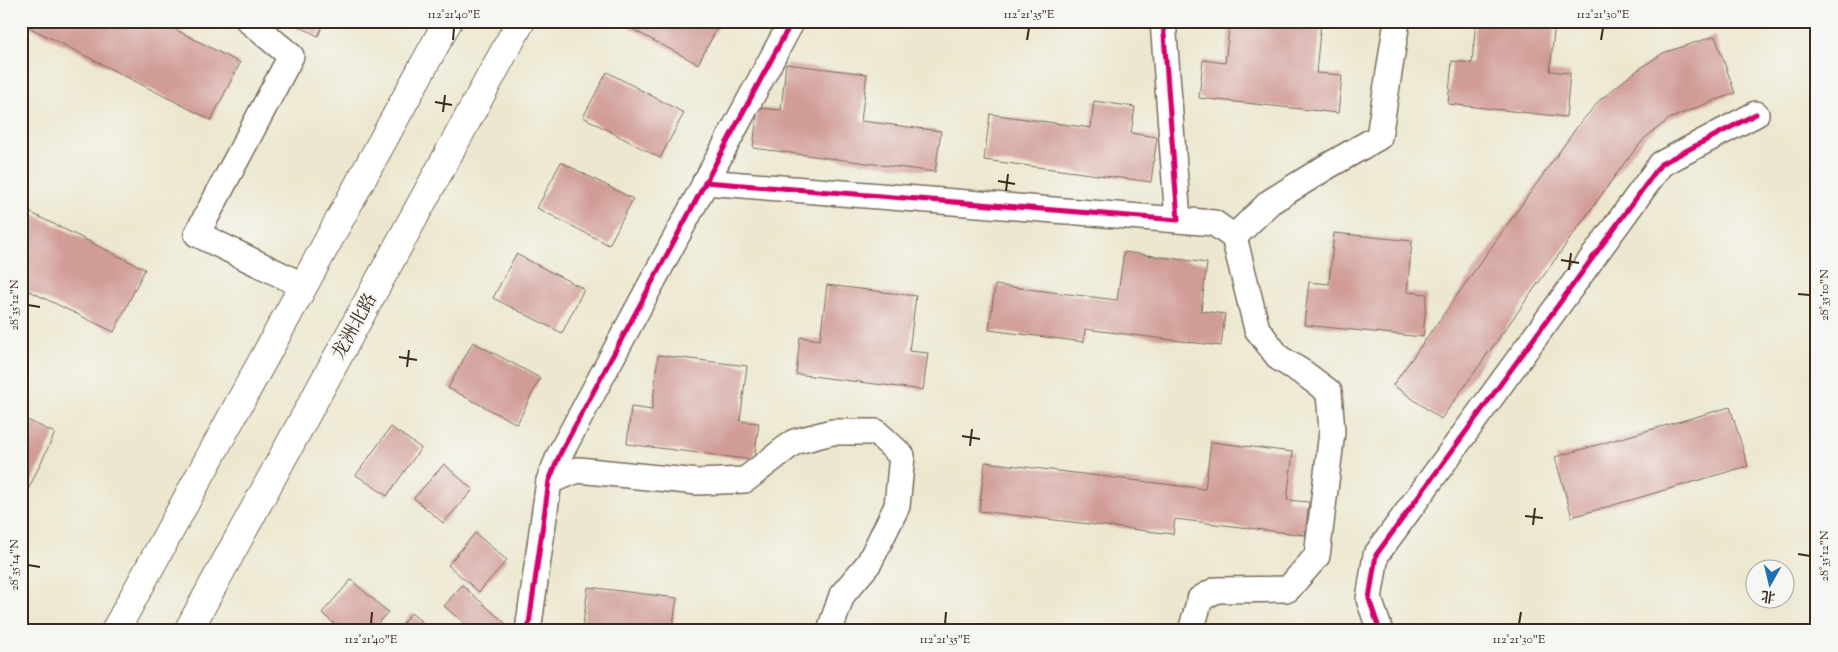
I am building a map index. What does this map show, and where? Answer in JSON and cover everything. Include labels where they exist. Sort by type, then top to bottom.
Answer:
[{"type":"main road","points":[[116,631],[448,21]]},
{"type":"main road","name":"龙洲北路","points":[[188,631],[521,21]]},
{"type":"street","points":[[250,21],[290,56],[197,234],[304,286]]},
{"type":"street","points":[[528,631],[549,480],[560,454],[792,21]]},
{"type":"street","points":[[1163,21],[1178,220]]},
{"type":"street","points":[[1234,237],[1270,202],[1379,137],[1397,21]]},
{"type":"street","points":[[1380,631],[1369,599],[1376,555],[1661,164],[1756,114]]},
{"type":"street","points":[[705,182],[1214,223],[1234,237],[1257,329],[1279,358],[1305,374],[1328,392],[1332,432],[1317,556],[1288,589],[1216,590],[1200,599],[1191,631]]},
{"type":"street","points":[[549,480],[578,470],[698,482],[745,480],[794,442],[832,432],[876,432],[902,456],[897,506],[869,563],[842,595],[831,631]]},
{"type":"building","points":[[21,21],[159,21],[240,63],[211,120],[21,23]]},
{"type":"building","points":[[288,21],[325,21],[318,36]]},
{"type":"building","points":[[633,21],[721,21],[698,64],[630,28]]},
{"type":"building","points":[[1230,21],[1321,21],[1316,73],[1342,75],[1338,113],[1199,98],[1203,60],[1225,63]]},
{"type":"building","points":[[1476,21],[1555,21],[1550,71],[1570,73],[1566,117],[1448,104],[1452,61],[1472,63]]},
{"type":"building","points":[[1715,36],[1735,93],[1669,119],[1645,138],[1625,162],[1441,419],[1393,385],[1577,127],[1600,100],[1632,74],[1663,53]]},
{"type":"building","points":[[786,64],[867,74],[861,121],[941,131],[935,172],[753,148],[758,108],[781,110]]},
{"type":"building","points":[[607,72],[684,113],[660,158],[583,117]]},
{"type":"building","points":[[1094,101],[1135,107],[1131,133],[1157,137],[1151,182],[984,160],[990,114],[1091,128]]},
{"type":"building","points":[[561,162],[633,199],[609,245],[537,208]]},
{"type":"building","points":[[21,208],[145,269],[114,332],[21,287]]},
{"type":"building","points":[[1334,233],[1412,241],[1407,292],[1427,294],[1423,337],[1304,325],[1309,282],[1329,284]]},
{"type":"building","points":[[1124,252],[1207,263],[1201,311],[1225,314],[1221,346],[1085,329],[1084,342],[989,330],[995,285],[1117,300]]},
{"type":"building","points":[[516,254],[584,289],[562,333],[493,298]]},
{"type":"building","points":[[827,285],[916,296],[909,351],[928,353],[923,390],[796,374],[800,337],[820,340]]},
{"type":"building","points":[[473,342],[540,378],[517,424],[448,388]]},
{"type":"building","points":[[658,355],[747,366],[740,421],[759,423],[754,460],[627,444],[631,407],[652,410]]},
{"type":"building","points":[[1730,407],[1748,466],[1572,517],[1555,457]]},
{"type":"building","points":[[21,417],[55,433],[27,492],[21,490]]},
{"type":"building","points":[[391,427],[421,448],[387,496],[356,475]]},
{"type":"building","points":[[1211,442],[1293,452],[1287,500],[1309,502],[1305,535],[1175,519],[1173,534],[979,511],[985,462],[1205,489]]},
{"type":"building","points":[[444,464],[473,490],[443,523],[414,498]]},
{"type":"building","points":[[475,533],[507,560],[479,592],[448,565]]},
{"type":"building","points":[[351,580],[388,612],[371,631],[342,631],[322,613]]},
{"type":"building","points":[[462,585],[506,624],[500,631],[473,631],[444,606]]},
{"type":"building","points":[[588,587],[677,598],[672,631],[582,631]]},
{"type":"building","points":[[411,613],[434,631],[397,631]]},
{"type":"cycle path","points":[[528,631],[549,481],[560,454],[792,21]]},
{"type":"cycle path","points":[[705,182],[1178,220],[1163,21]]},
{"type":"cycle path","points":[[1380,631],[1369,599],[1376,555],[1661,164],[1756,114]]}]
